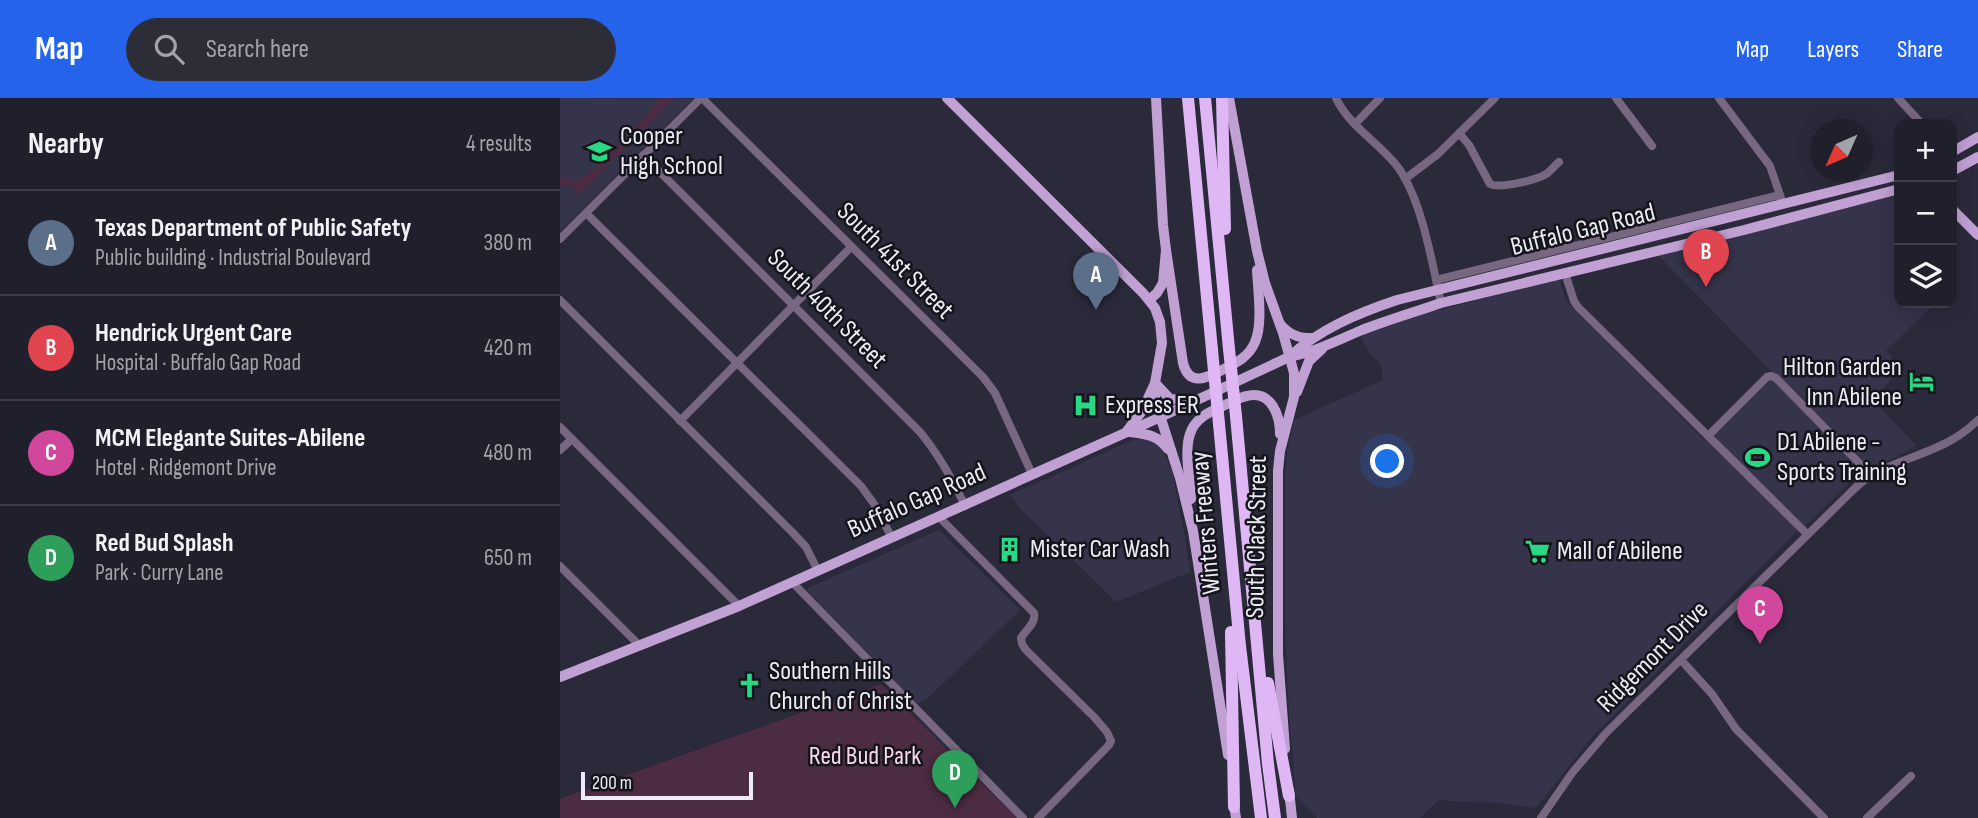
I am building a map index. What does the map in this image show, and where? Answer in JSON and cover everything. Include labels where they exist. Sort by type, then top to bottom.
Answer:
[{"type":"highway","name":"Winters Freeway","points":[[1186,98],[1192,136],[1240,646],[1261,818]]},
{"type":"highway","name":"Winters Freeway","points":[[1205,98],[1275,818]]},
{"type":"highway","points":[[1222,98],[1225,313]]},
{"type":"highway","points":[[1229,523],[1235,813]]},
{"type":"highway","points":[[1255,617],[1289,796]]},
{"type":"main road","points":[[947,98],[1149,300],[1158,315],[1162,335],[1155,400],[1180,478],[1193,531],[1224,723],[1235,813]]},
{"type":"main road","points":[[1156,98],[1166,250],[1184,368],[1191,376],[1199,379],[1209,377],[1240,361],[1255,343],[1259,318],[1257,251]]},
{"type":"main road","name":"South Clack Street","points":[[1229,98],[1257,251],[1295,384],[1278,471],[1278,654],[1292,818]]},
{"type":"main road","points":[[1957,149],[1978,137]]},
{"type":"main road","points":[[1957,169],[1978,157]]},
{"type":"main road","name":"Buffalo Gap Road","points":[[560,677],[739,606],[1160,418],[1289,357],[1311,338],[1376,307],[1437,285],[1577,255],[1781,200],[1894,176]]},
{"type":"main road","name":"Buffalo Gap Road","points":[[1289,357],[1302,355],[1392,318],[1441,303],[1744,230],[1894,190]]},
{"type":"main road","points":[[1957,214],[1978,235]]},
{"type":"main road","points":[[1149,300],[1163,283],[1166,250]]},
{"type":"main road","points":[[1564,273],[1567,263],[1577,255]]},
{"type":"main road","points":[[1278,322],[1292,334],[1311,338]]},
{"type":"main road","points":[[1294,397],[1309,361],[1325,346]]},
{"type":"main road","points":[[1155,383],[1170,399],[1195,401]]},
{"type":"main road","points":[[1126,432],[1142,411],[1155,383]]},
{"type":"main road","points":[[1193,531],[1188,441],[1192,427],[1200,417],[1256,394],[1265,398],[1277,411],[1280,451]]},
{"type":"main road","points":[[1126,432],[1149,434],[1159,439],[1172,455]]},
{"type":"street","points":[[560,239],[701,98]]},
{"type":"street","name":"South 41st Street","points":[[701,98],[983,377],[995,393],[1032,474]]},
{"type":"street","points":[[1336,98],[1343,112],[1385,152],[1405,179],[1420,216],[1441,303]]},
{"type":"street","points":[[1355,124],[1380,98]]},
{"type":"street","points":[[1405,179],[1435,157],[1494,98]]},
{"type":"street","points":[[1616,98],[1653,146]]},
{"type":"street","points":[[1437,285],[1781,200],[1770,166],[1718,98]]},
{"type":"street","points":[[1898,98],[1917,119]]},
{"type":"street","points":[[1459,133],[1494,187],[1546,174],[1559,162]]},
{"type":"street","name":"South 40th Street","points":[[643,155],[920,432],[946,467],[965,506]]},
{"type":"street","points":[[586,213],[861,486],[892,538]]},
{"type":"street","points":[[680,421],[850,247]]},
{"type":"street","points":[[1564,273],[1578,307],[1807,534]]},
{"type":"street","points":[[560,300],[793,533],[806,547],[818,571]]},
{"type":"street","points":[[1708,436],[1767,377],[1772,376],[1863,467],[1869,477]]},
{"type":"street","name":"Ridgemont Drive","points":[[1541,818],[1559,790],[1599,741],[1849,494],[1869,477],[1943,446],[1978,420]]},
{"type":"street","points":[[560,427],[739,606]]},
{"type":"street","points":[[560,450],[572,439]]},
{"type":"street","points":[[939,517],[1034,613],[1035,618],[1021,638],[1022,644],[1095,718],[1111,741],[1038,818]]},
{"type":"street","points":[[560,566],[639,645]]},
{"type":"street","points":[[792,582],[1023,818]]},
{"type":"street","points":[[1681,660],[1712,694],[1736,729],[1824,818]]},
{"type":"street","points":[[1867,818],[1911,776]]},
{"type":"shaded area","name":"Cooper High School","points":[[560,98],[693,99],[560,231]]},
{"type":"shaded area","points":[[1894,193],[1894,308],[1930,308],[1886,351],[1902,368],[1872,400],[1917,446],[1861,475],[1796,532],[1592,737],[1536,808],[1440,799],[1420,818],[1317,818],[1296,797],[1288,699],[1285,477],[1294,420],[1383,380],[1381,364],[1371,355],[1360,336],[1427,313],[1559,279],[1566,301],[1705,441],[1774,374],[1658,255]]},
{"type":"shaded area","points":[[1143,438],[1161,447],[1172,471],[1190,572],[1116,602],[1010,495]]},
{"type":"shaded area","points":[[939,530],[1020,610],[930,696],[917,704],[806,589]]},
{"type":"green space","points":[[658,98],[674,98],[579,195],[573,190],[575,187],[560,185],[560,177],[576,180],[588,175],[651,111]]},
{"type":"green space","name":"Red Bud Park","points":[[881,684],[1017,818],[560,818],[560,799]]},
{"type":"place","name":"Cooper High School","points":[[600,151]]},
{"type":"place","name":"Hendrick Urgent Care","points":[[1706,287]]},
{"type":"place","name":"Texas Department of Public Safety","points":[[1096,310]]},
{"type":"place","name":"Hilton Garden Inn Abilene","points":[[1922,382]]},
{"type":"place","name":"Express ER","points":[[1085,405]]},
{"type":"place","name":"D1 Abilene - Sports Training","points":[[1757,457]]},
{"type":"place","name":"Mister Car Wash","points":[[1010,549]]},
{"type":"place","name":"Mall of Abilene","points":[[1537,551]]},
{"type":"place","name":"MCM Elegante Suites-Abilene","points":[[1760,644]]},
{"type":"place","name":"Southern Hills Church of Christ","points":[[749,686]]},
{"type":"place","name":"Red Bud Splash","points":[[955,808]]}]
